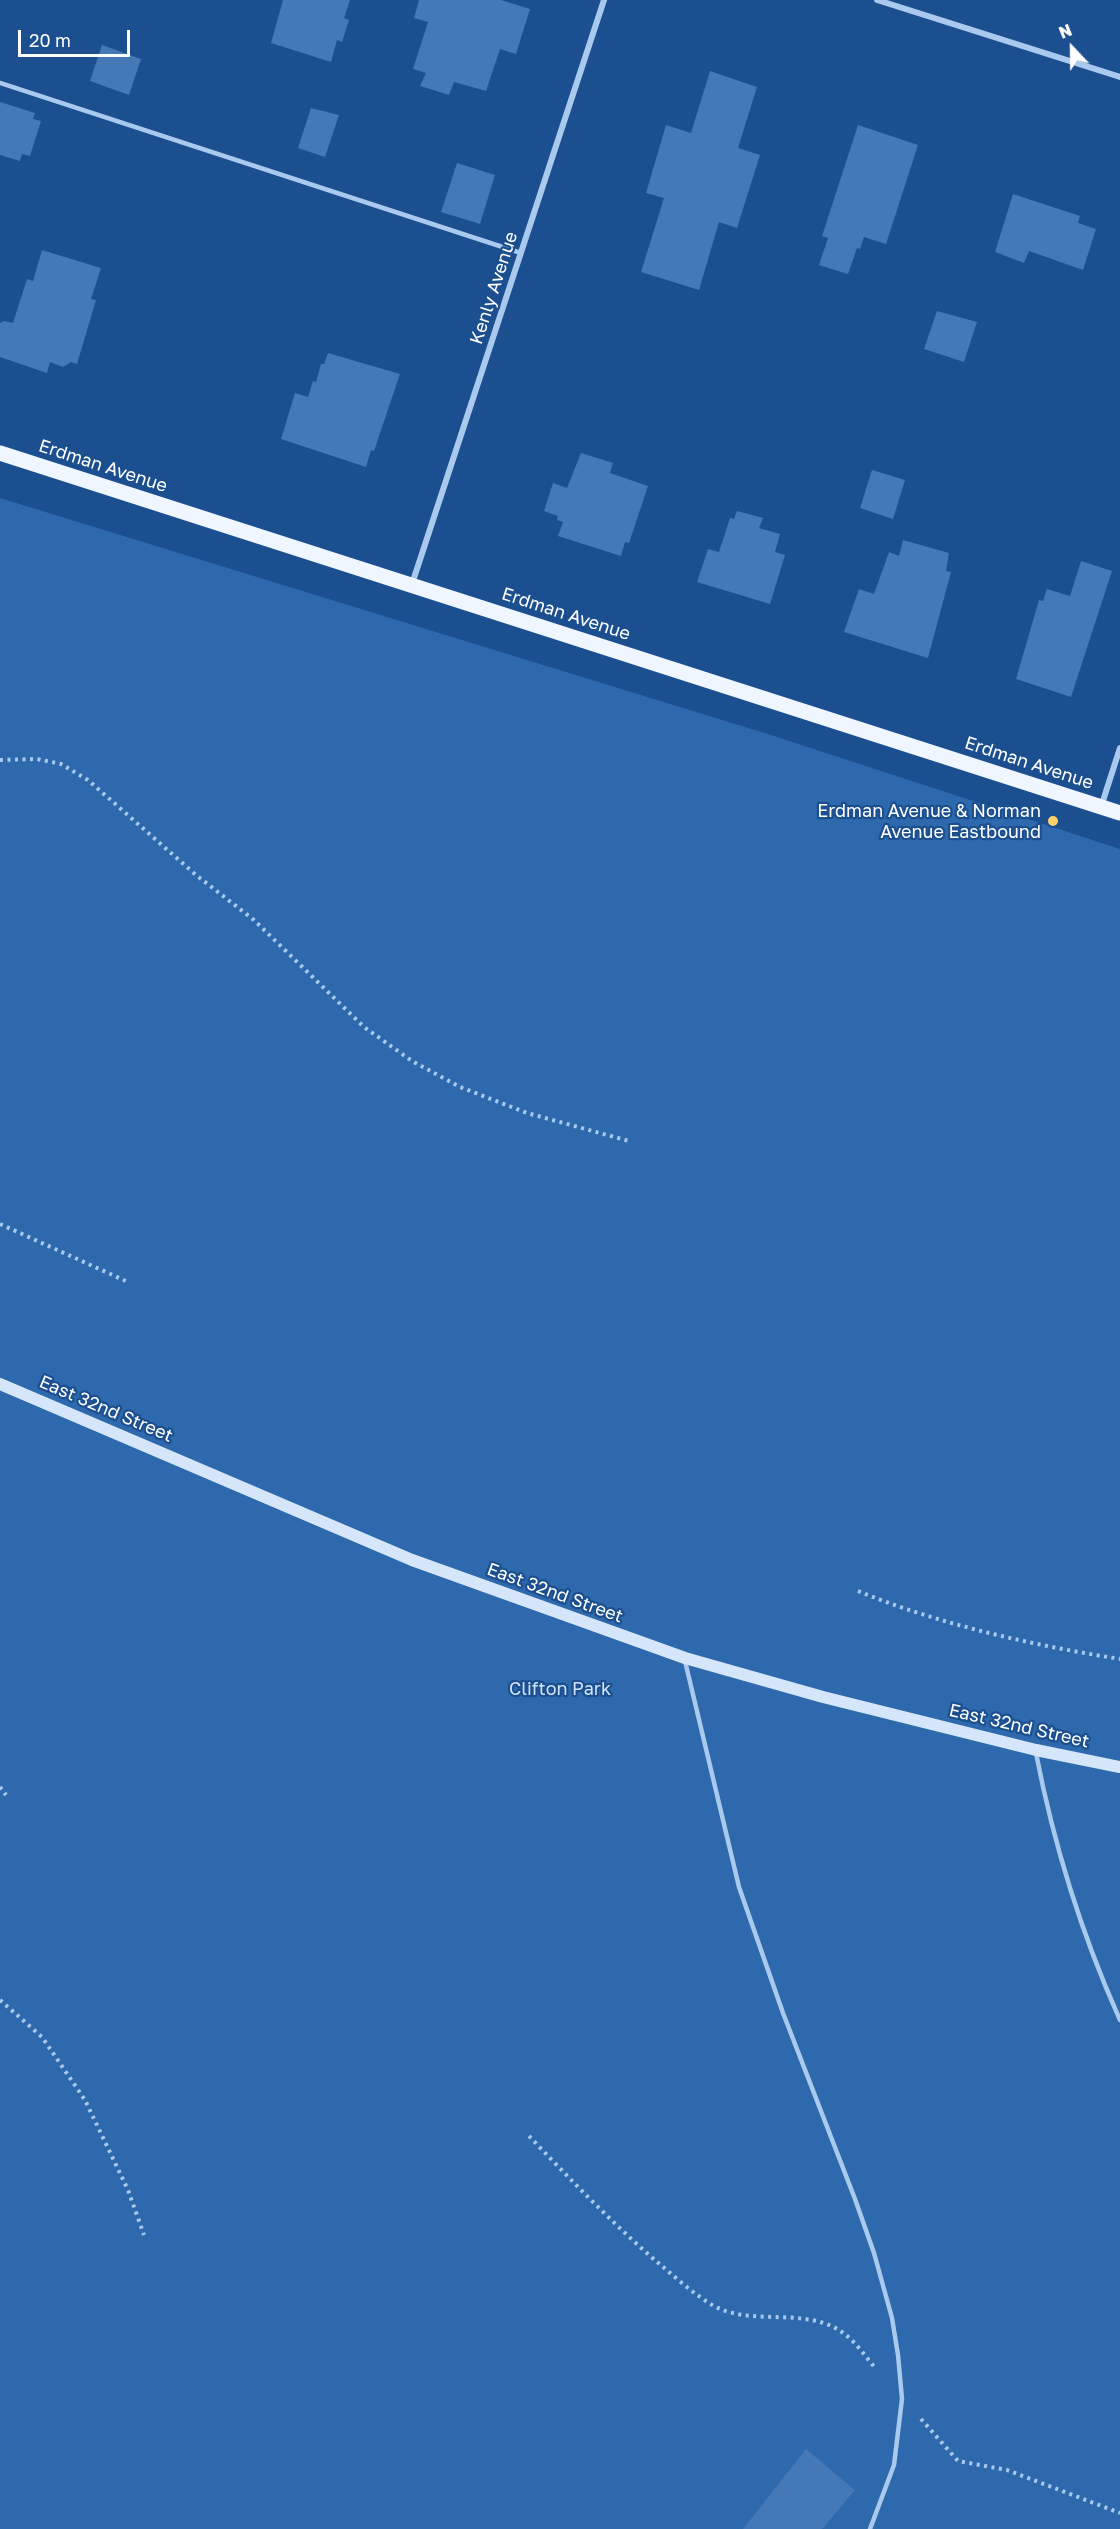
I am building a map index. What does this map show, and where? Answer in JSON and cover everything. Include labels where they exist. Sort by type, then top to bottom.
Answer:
[{"type":"main road","name":"Erdman Avenue","points":[[0,453],[1120,813]]},
{"type":"street","name":"Kenly Avenue","points":[[412,585],[604,0]]},
{"type":"street","points":[[877,0],[1120,77]]},
{"type":"street","points":[[1100,807],[1120,748]]},
{"type":"street","name":"East 32nd Street","points":[[0,1384],[412,1560],[685,1658],[823,1697],[1036,1750],[1120,1767]]},
{"type":"lane","points":[[0,83],[521,253]]},
{"type":"lane","points":[[685,1658],[739,1887],[779,2002],[855,2199],[874,2253],[892,2318],[902,2399],[894,2465],[870,2529]]},
{"type":"lane","points":[[1036,1750],[1049,1820],[1072,1899],[1120,2020]]},
{"type":"path","points":[[0,760],[37,759],[61,764],[88,780],[196,875],[254,920],[364,1027],[412,1061],[460,1087],[527,1113],[629,1141]]},
{"type":"path","points":[[0,1224],[128,1282]]},
{"type":"path","points":[[858,1591],[903,1610],[959,1625],[1078,1652],[1120,1659]]},
{"type":"path","points":[[0,1787],[6,1795]]},
{"type":"path","points":[[0,2000],[42,2037],[85,2100],[128,2190],[144,2235]]},
{"type":"path","points":[[529,2136],[589,2199],[636,2243],[681,2283],[714,2306],[741,2316],[818,2321],[843,2332],[870,2362]]},
{"type":"path","points":[[958,2461],[1007,2470],[1120,2513]]},
{"type":"green space","name":"Clifton Park","points":[[0,498],[771,735],[1120,849],[1120,2529],[0,2529]]},
{"type":"building","points":[[283,0],[350,0],[344,18],[349,20],[342,42],[337,40],[331,62],[271,43]]},
{"type":"building","points":[[419,0],[501,0],[530,9],[516,54],[500,49],[486,91],[454,82],[449,95],[420,86],[426,73],[413,69],[428,22],[414,18]]},
{"type":"building","points":[[102,45],[141,59],[129,95],[90,81]]},
{"type":"building","points":[[710,71],[757,87],[738,148],[760,155],[737,228],[719,222],[699,290],[641,272],[664,198],[646,193],[666,125],[691,133]]},
{"type":"building","points":[[0,102],[35,113],[33,119],[41,121],[30,156],[22,154],[20,161],[0,155]]},
{"type":"building","points":[[311,108],[339,115],[325,157],[298,148]]},
{"type":"building","points":[[858,125],[918,145],[886,244],[864,237],[860,249],[857,248],[848,274],[819,265],[828,238],[822,236]]},
{"type":"building","points":[[457,163],[495,175],[480,224],[441,212]]},
{"type":"building","points":[[1013,194],[1080,216],[1078,223],[1096,229],[1083,270],[1029,251],[1024,263],[995,252]]},
{"type":"building","points":[[42,250],[101,268],[91,299],[96,300],[77,364],[71,362],[63,367],[50,362],[47,373],[0,357],[0,323],[4,321],[13,323],[27,279],[33,281]]},
{"type":"building","points":[[937,311],[977,322],[964,362],[924,349]]},
{"type":"building","points":[[328,353],[400,374],[374,451],[371,450],[366,467],[281,439],[295,393],[308,397],[313,381],[316,382],[321,364],[324,364]]},
{"type":"building","points":[[581,453],[613,463],[610,473],[648,486],[629,543],[625,542],[621,556],[558,536],[563,522],[557,520],[558,516],[544,511],[553,483],[567,488]]},
{"type":"building","points":[[872,470],[905,480],[893,519],[860,508]]},
{"type":"building","points":[[737,511],[763,518],[759,528],[780,534],[775,552],[785,555],[770,604],[697,582],[708,549],[719,552],[730,518],[734,519]]},
{"type":"building","points":[[903,540],[949,553],[946,571],[951,572],[928,658],[844,632],[859,589],[874,594],[889,552],[899,556]]},
{"type":"building","points":[[1081,561],[1112,571],[1071,697],[1016,679],[1039,600],[1043,601],[1047,589],[1070,596]]},
{"type":"building","points":[[806,2449],[855,2490],[822,2529],[743,2529]]},
{"type":"place","name":"Erdman Avenue & Norman Avenue Eastbound","points":[[1053,821]]}]
